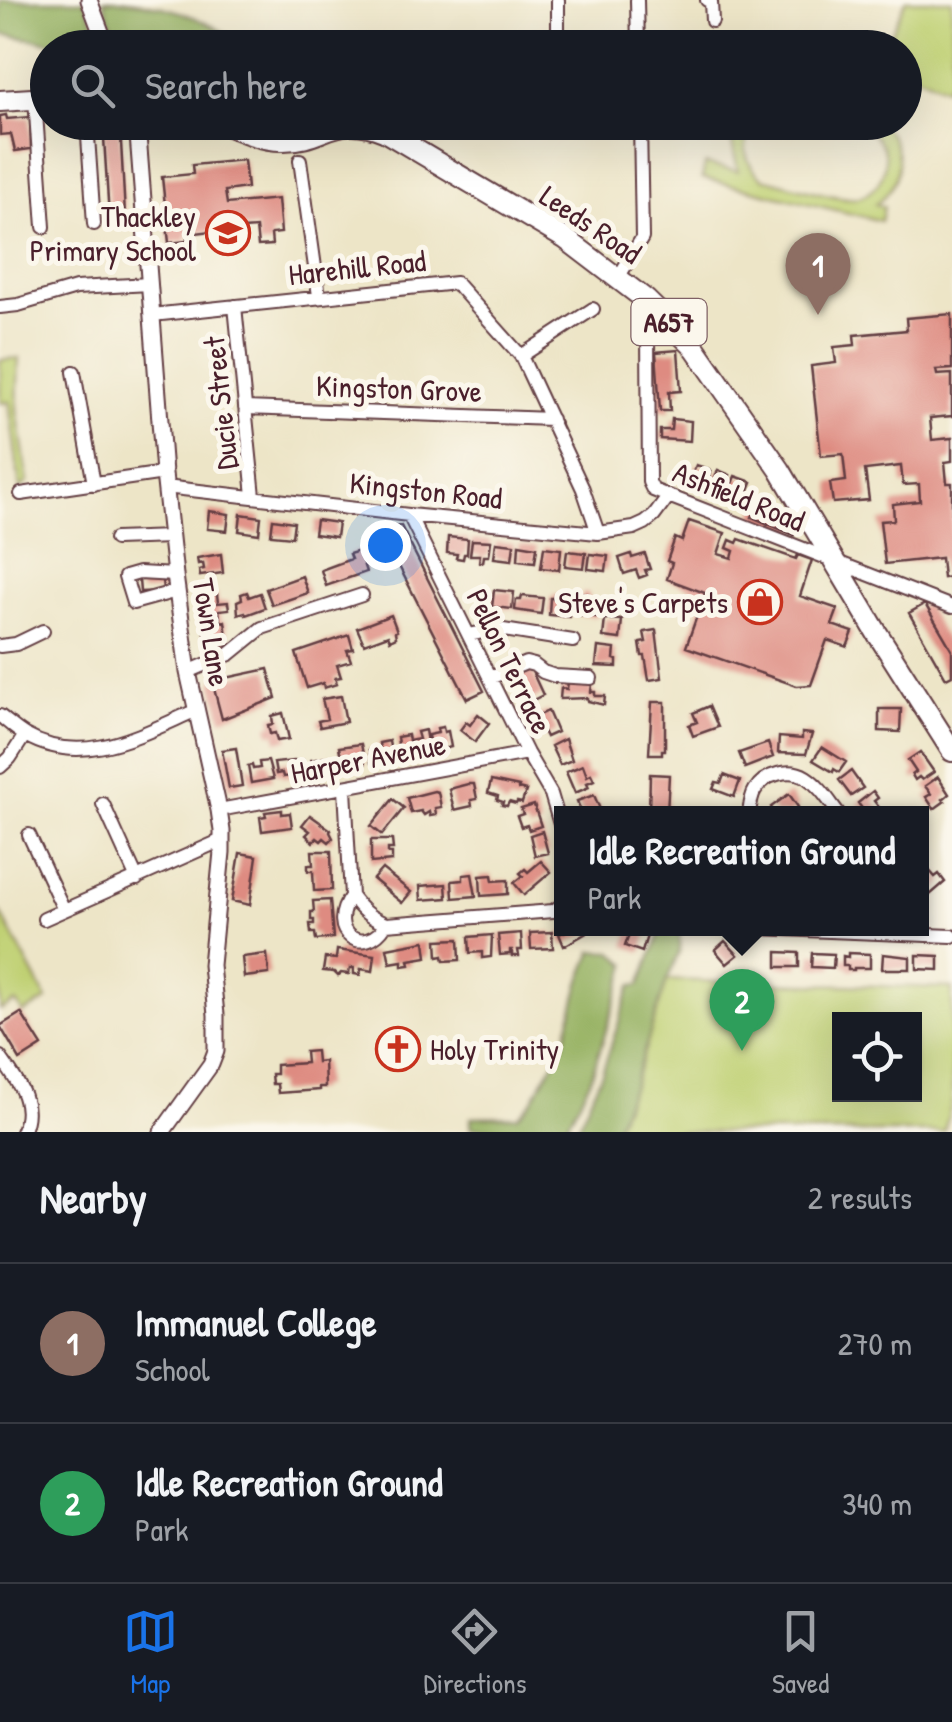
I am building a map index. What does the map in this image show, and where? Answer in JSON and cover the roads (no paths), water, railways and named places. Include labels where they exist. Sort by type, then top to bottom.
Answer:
[{"type":"main road","points":[[0,102],[30,100]]},
{"type":"main road","name":"Leeds Road","points":[[397,140],[566,239],[646,300],[694,348],[780,470],[952,751]]},
{"type":"street","points":[[89,0],[101,30]]},
{"type":"street","points":[[558,0],[558,30]]},
{"type":"street","points":[[636,0],[637,30]]},
{"type":"street","points":[[707,0],[711,2],[712,21]]},
{"type":"street","points":[[42,140],[44,227]]},
{"type":"street","points":[[88,140],[94,224]]},
{"type":"street","name":"Town Lane","points":[[138,140],[164,480],[176,583],[188,672],[219,810],[222,840],[211,965],[216,1051],[212,1064],[162,1132]]},
{"type":"street","points":[[413,148],[414,140]]},
{"type":"street","points":[[618,278],[642,238],[640,140]]},
{"type":"street","points":[[300,160],[320,296]]},
{"type":"street","name":"Harehill Road","points":[[152,315],[456,282],[521,356],[598,532]]},
{"type":"street","points":[[0,306],[18,305],[76,288],[150,284]]},
{"type":"street","name":"Ducie Street","points":[[235,306],[254,496]]},
{"type":"street","points":[[521,356],[593,309]]},
{"type":"street","name":"Ashfield Road","points":[[648,333],[649,482],[653,490],[952,607]]},
{"type":"street","points":[[74,372],[94,484]]},
{"type":"street","name":"Kingston Grove","points":[[245,408],[551,419]]},
{"type":"street","name":"Kingston Road","points":[[21,494],[164,480],[254,496],[409,515],[598,532],[645,523],[668,497]]},
{"type":"street","name":"Pellon Terrace","points":[[409,515],[554,807]]},
{"type":"street","points":[[114,539],[171,538]]},
{"type":"street","points":[[188,672],[230,654],[262,628],[362,594]]},
{"type":"street","points":[[469,634],[497,629],[573,641]]},
{"type":"street","points":[[0,646],[16,644],[43,632]]},
{"type":"street","points":[[490,678],[526,664],[548,674],[590,678]]},
{"type":"street","points":[[0,716],[24,734],[64,747],[88,748],[110,746],[197,710]]},
{"type":"street","points":[[0,767],[24,734]]},
{"type":"street","name":"Harper Avenue","points":[[219,810],[527,753]]},
{"type":"street","points":[[750,806],[755,789],[766,779],[792,772],[820,788],[833,806]]},
{"type":"street","points":[[345,788],[351,896],[341,913],[342,928],[353,938],[368,940],[386,924]]},
{"type":"street","points":[[103,804],[137,879]]},
{"type":"street","points":[[29,835],[64,910]]},
{"type":"street","points":[[44,919],[222,840]]},
{"type":"street","points":[[351,896],[364,913],[386,924],[554,911]]},
{"type":"street","points":[[0,1058],[24,1094],[28,1112],[22,1132]]},
{"type":"place","name":"Thackley Primary School","points":[[228,233]]},
{"type":"place","name":"Immanuel College","points":[[818,315]]},
{"type":"place","name":"Steve's Carpets","points":[[760,602]]},
{"type":"place","name":"Holy Trinity","points":[[398,1049]]},
{"type":"place","name":"Idle Recreation Ground","points":[[742,1051]]}]
